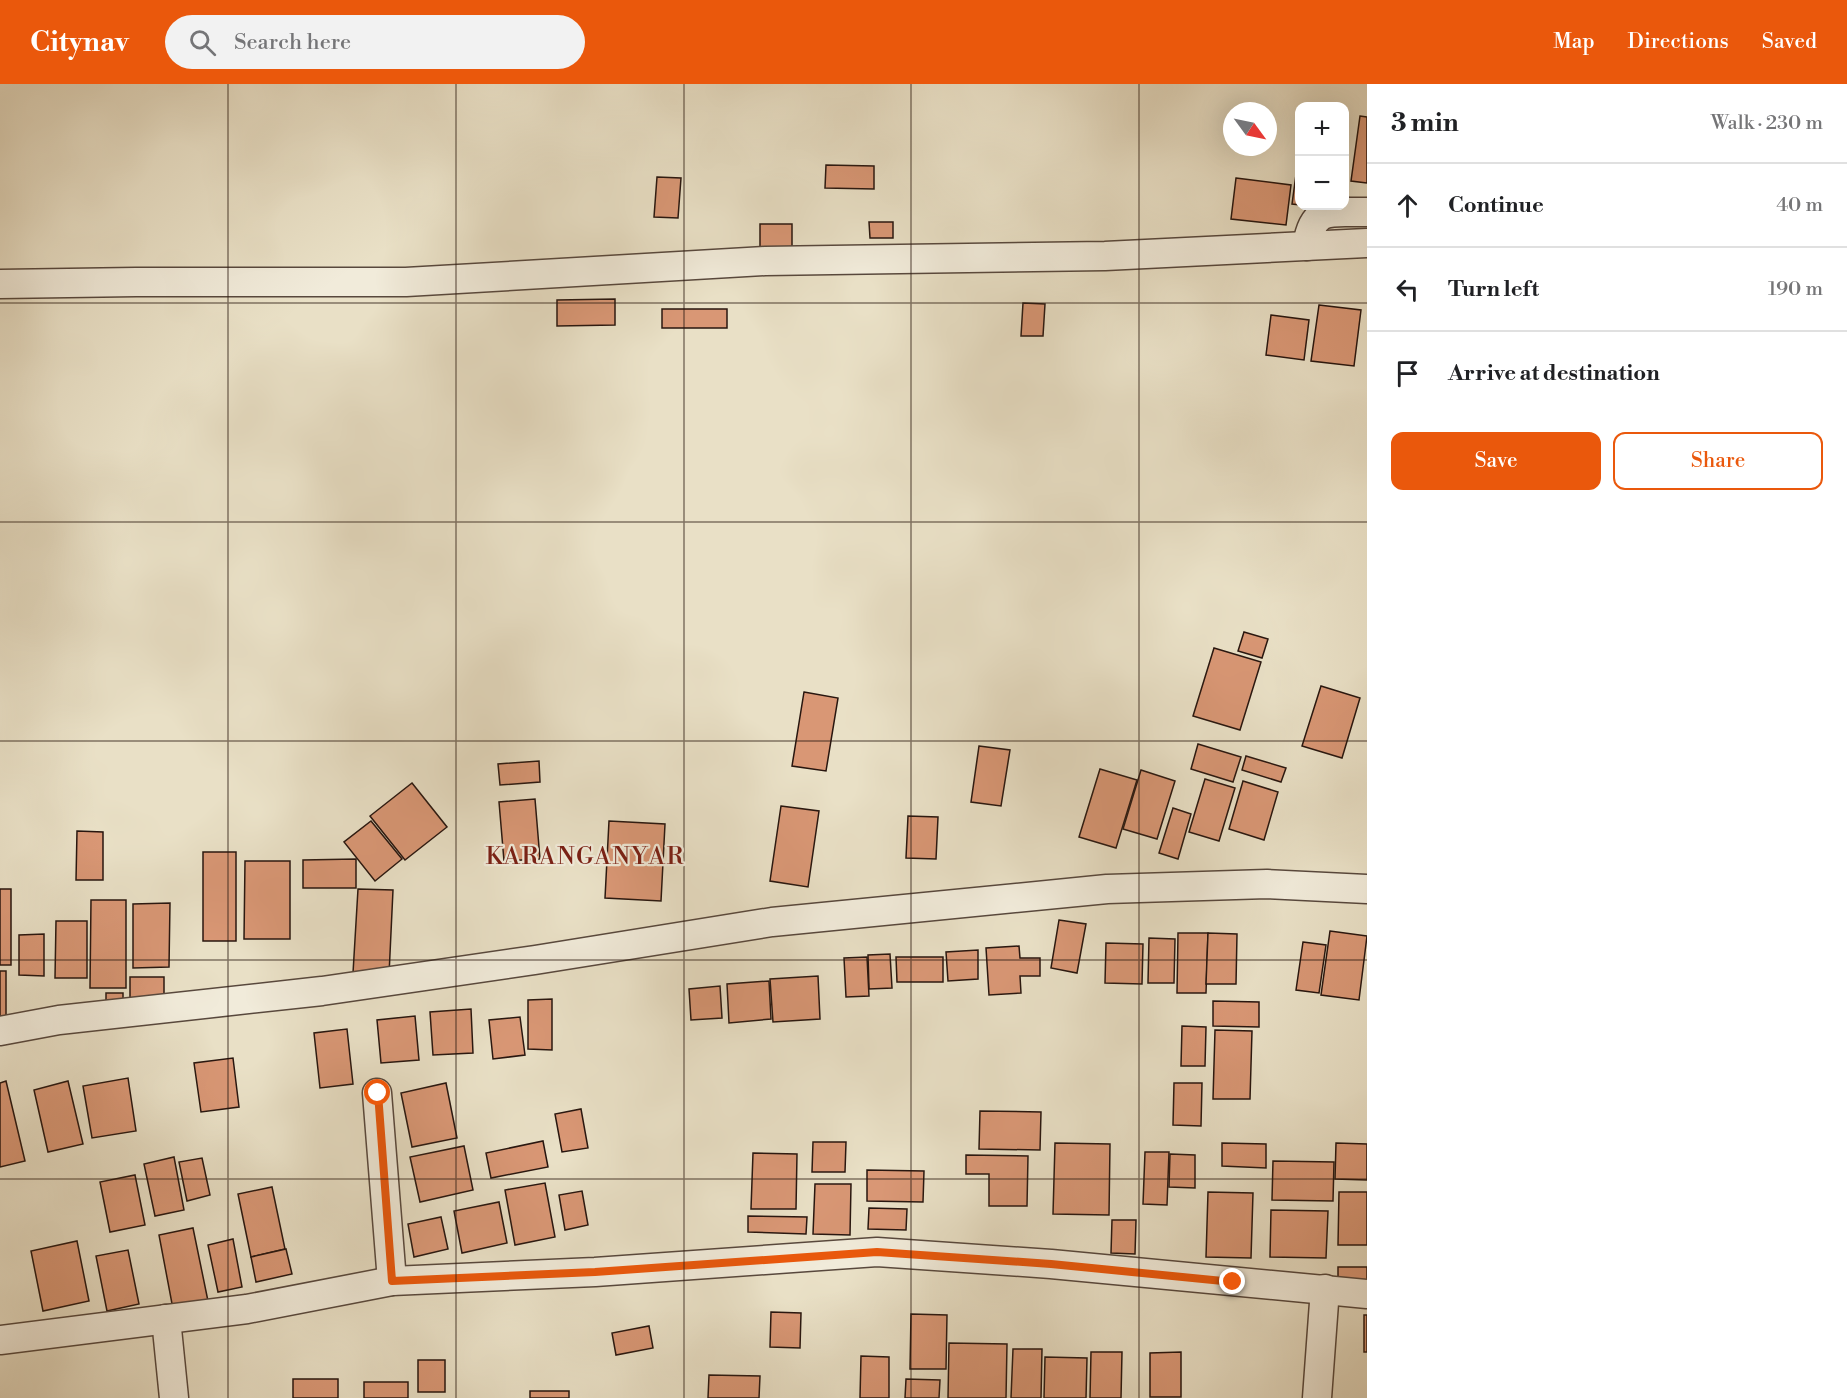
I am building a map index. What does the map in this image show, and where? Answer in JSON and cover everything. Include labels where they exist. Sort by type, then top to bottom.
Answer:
[{"type":"street","points":[[1307,246],[1312,224],[1320,216],[1327,213],[1367,212]]},
{"type":"street","points":[[0,284],[406,282],[765,261],[1105,256],[1367,243]]},
{"type":"street","points":[[0,1031],[59,1020],[322,992],[772,922],[1107,889],[1267,884],[1367,889]]},
{"type":"street","points":[[378,1093],[392,1281]]},
{"type":"street","points":[[0,1340],[247,1309],[392,1281],[595,1272],[877,1252],[1051,1264],[1367,1294]]},
{"type":"street","points":[[1317,1398],[1325,1289]]},
{"type":"street","points":[[166,1319],[174,1398]]},
{"type":"building","points":[[1360,116],[1367,117],[1367,183],[1351,181]]},
{"type":"building","points":[[826,165],[874,166],[874,189],[825,188]]},
{"type":"building","points":[[657,177],[681,178],[678,218],[654,217]]},
{"type":"building","points":[[1236,178],[1291,185],[1286,225],[1231,219]]},
{"type":"building","points":[[1295,182],[1295,204],[1292,204]]},
{"type":"building","points":[[869,222],[893,222],[893,238],[870,238]]},
{"type":"building","points":[[760,224],[792,224],[792,253],[760,253]]},
{"type":"building","points":[[615,299],[615,325],[557,326],[557,300]]},
{"type":"building","points":[[1023,303],[1045,304],[1043,336],[1021,336]]},
{"type":"building","points":[[1319,305],[1361,310],[1354,366],[1311,361]]},
{"type":"building","points":[[662,309],[727,309],[727,328],[662,328]]},
{"type":"building","points":[[1271,315],[1309,320],[1304,360],[1266,355]]},
{"type":"building","points":[[1244,632],[1268,639],[1262,658],[1238,651]]},
{"type":"building","points":[[1214,648],[1261,662],[1240,730],[1193,716]]},
{"type":"building","points":[[1321,686],[1360,698],[1342,758],[1302,746]]},
{"type":"building","points":[[804,692],[838,698],[826,771],[792,766]]},
{"type":"building","points":[[1198,744],[1241,757],[1233,782],[1191,769]]},
{"type":"building","points":[[979,746],[1010,750],[1001,806],[971,802]]},
{"type":"building","points":[[1246,756],[1286,768],[1281,782],[1242,770]]},
{"type":"building","points":[[539,761],[540,782],[500,785],[498,764]]},
{"type":"building","points":[[1100,769],[1137,780],[1116,848],[1079,837]]},
{"type":"building","points":[[1141,770],[1175,781],[1157,839],[1123,829]]},
{"type":"building","points":[[1205,779],[1235,788],[1219,841],[1189,832]]},
{"type":"building","points":[[1243,781],[1278,792],[1264,840],[1229,829]]},
{"type":"building","points":[[412,783],[447,827],[405,860],[370,816]]},
{"type":"building","points":[[535,799],[540,859],[504,861],[499,802]]},
{"type":"building","points":[[781,806],[819,811],[808,887],[770,881]]},
{"type":"building","points":[[1173,808],[1191,814],[1178,859],[1159,853]]},
{"type":"building","points":[[908,816],[938,817],[936,859],[906,858]]},
{"type":"building","points":[[371,821],[402,859],[375,881],[344,842]]},
{"type":"building","points":[[609,821],[665,824],[661,901],[605,898]]},
{"type":"building","points":[[77,831],[103,832],[103,880],[76,880]]},
{"type":"building","points":[[203,852],[236,852],[236,941],[203,941]]},
{"type":"building","points":[[356,859],[356,888],[303,888],[303,860]]},
{"type":"building","points":[[245,861],[290,861],[290,939],[244,939]]},
{"type":"building","points":[[0,889],[11,889],[11,965],[0,965]]},
{"type":"building","points":[[358,889],[393,890],[389,975],[353,973]]},
{"type":"building","points":[[91,900],[126,900],[126,988],[90,988]]},
{"type":"building","points":[[170,903],[169,967],[133,968],[133,904]]},
{"type":"building","points":[[1059,920],[1086,924],[1077,973],[1051,968]]},
{"type":"building","points":[[56,921],[87,921],[87,978],[55,978]]},
{"type":"building","points":[[1330,931],[1367,936],[1359,1000],[1321,995]]},
{"type":"building","points":[[1178,933],[1208,933],[1206,993],[1177,993]]},
{"type":"building","points":[[1208,933],[1237,934],[1236,984],[1206,984]]},
{"type":"building","points":[[44,934],[44,976],[19,975],[19,935]]},
{"type":"building","points":[[1149,938],[1175,939],[1174,983],[1148,983]]},
{"type":"building","points":[[1303,942],[1326,945],[1319,993],[1296,990]]},
{"type":"building","points":[[1106,943],[1143,944],[1142,984],[1105,983]]},
{"type":"building","points":[[1019,946],[1020,958],[1040,958],[1040,976],[1020,976],[1021,993],[989,995],[986,948]]},
{"type":"building","points":[[978,950],[978,979],[948,981],[946,952]]},
{"type":"building","points":[[890,954],[892,988],[869,989],[868,955]]},
{"type":"building","points":[[867,957],[869,996],[846,997],[844,958]]},
{"type":"building","points":[[896,957],[943,957],[943,982],[897,982]]},
{"type":"building","points":[[0,971],[6,971],[6,1025],[0,1025]]},
{"type":"building","points":[[818,976],[820,1019],[773,1022],[770,979]]},
{"type":"building","points":[[130,977],[164,977],[164,1015],[130,1015]]},
{"type":"building","points":[[769,981],[771,1019],[729,1023],[727,984]]},
{"type":"building","points":[[720,986],[722,1018],[691,1020],[689,989]]},
{"type":"building","points":[[106,993],[123,993],[123,1016],[106,1016]]},
{"type":"building","points":[[552,999],[552,1050],[528,1049],[528,1000]]},
{"type":"building","points":[[1213,1001],[1259,1002],[1259,1027],[1213,1026]]},
{"type":"building","points":[[471,1009],[473,1053],[433,1055],[430,1012]]},
{"type":"building","points":[[415,1016],[419,1060],[381,1063],[377,1020]]},
{"type":"building","points":[[520,1017],[525,1055],[493,1059],[489,1020]]},
{"type":"building","points":[[1182,1026],[1206,1027],[1205,1066],[1181,1066]]},
{"type":"building","points":[[347,1029],[353,1084],[320,1088],[314,1033]]},
{"type":"building","points":[[1215,1030],[1252,1031],[1250,1099],[1213,1099]]},
{"type":"building","points":[[233,1058],[239,1107],[201,1112],[194,1063]]},
{"type":"building","points":[[128,1078],[136,1131],[92,1138],[83,1086]]},
{"type":"building","points":[[6,1081],[25,1161],[0,1167],[0,1083]]},
{"type":"building","points":[[68,1081],[83,1144],[48,1152],[34,1090]]},
{"type":"building","points":[[446,1083],[457,1138],[412,1147],[401,1093]]},
{"type":"building","points":[[1174,1083],[1202,1083],[1201,1126],[1173,1125]]},
{"type":"building","points":[[581,1109],[588,1148],[562,1152],[555,1114]]},
{"type":"building","points":[[980,1111],[1041,1112],[1040,1150],[979,1149]]},
{"type":"building","points":[[543,1141],[548,1167],[491,1178],[486,1153]]},
{"type":"building","points":[[813,1142],[846,1142],[845,1172],[812,1172]]},
{"type":"building","points":[[1055,1143],[1110,1144],[1109,1215],[1053,1214]]},
{"type":"building","points":[[1222,1143],[1266,1144],[1266,1168],[1222,1166]]},
{"type":"building","points":[[1336,1143],[1367,1144],[1367,1180],[1335,1179]]},
{"type":"building","points":[[464,1146],[473,1190],[420,1202],[410,1157]]},
{"type":"building","points":[[1145,1152],[1169,1152],[1167,1205],[1143,1204]]},
{"type":"building","points":[[753,1153],[797,1154],[796,1209],[751,1209]]},
{"type":"building","points":[[1170,1154],[1195,1155],[1195,1188],[1169,1187]]},
{"type":"building","points":[[966,1155],[1028,1156],[1027,1206],[989,1206],[989,1174],[966,1174]]},
{"type":"building","points":[[174,1157],[184,1210],[155,1216],[144,1164]]},
{"type":"building","points":[[202,1158],[210,1195],[187,1201],[179,1162]]},
{"type":"building","points":[[1273,1161],[1334,1162],[1333,1201],[1272,1200]]},
{"type":"building","points":[[867,1170],[924,1171],[923,1202],[867,1201]]},
{"type":"building","points":[[135,1175],[145,1225],[110,1232],[100,1182]]},
{"type":"building","points":[[545,1183],[555,1237],[515,1245],[505,1190]]},
{"type":"building","points":[[815,1184],[851,1184],[850,1235],[813,1234]]},
{"type":"building","points":[[272,1187],[285,1249],[251,1257],[238,1194]]},
{"type":"building","points":[[582,1191],[588,1225],[565,1230],[559,1195]]},
{"type":"building","points":[[1208,1192],[1253,1193],[1251,1258],[1206,1257]]},
{"type":"building","points":[[1339,1192],[1367,1192],[1367,1245],[1338,1245]]},
{"type":"building","points":[[499,1202],[507,1243],[462,1253],[454,1211]]},
{"type":"building","points":[[869,1208],[907,1209],[906,1230],[868,1229]]},
{"type":"building","points":[[1271,1210],[1328,1211],[1326,1258],[1270,1257]]},
{"type":"building","points":[[748,1216],[807,1217],[806,1234],[748,1232]]},
{"type":"building","points":[[441,1217],[448,1249],[414,1257],[408,1224]]},
{"type":"building","points":[[1112,1220],[1136,1220],[1135,1254],[1111,1253]]},
{"type":"building","points":[[193,1228],[208,1301],[173,1309],[159,1235]]},
{"type":"building","points":[[233,1239],[242,1287],[218,1292],[208,1245]]},
{"type":"building","points":[[77,1241],[89,1301],[43,1311],[31,1251]]},
{"type":"building","points":[[286,1249],[292,1274],[256,1282],[251,1257]]},
{"type":"building","points":[[128,1250],[139,1304],[107,1311],[96,1256]]},
{"type":"building","points":[[1338,1267],[1367,1267],[1367,1280],[1338,1280]]},
{"type":"building","points":[[771,1312],[801,1313],[800,1348],[770,1347]]},
{"type":"building","points":[[911,1314],[947,1315],[946,1369],[910,1369]]},
{"type":"building","points":[[1364,1315],[1367,1315],[1367,1352],[1364,1352]]},
{"type":"building","points":[[649,1326],[653,1348],[616,1355],[612,1333]]},
{"type":"building","points":[[949,1343],[1007,1344],[1006,1398],[948,1398]]},
{"type":"building","points":[[1013,1349],[1042,1349],[1041,1398],[1011,1398]]},
{"type":"building","points":[[1091,1352],[1122,1352],[1121,1398],[1090,1398]]},
{"type":"building","points":[[1181,1352],[1181,1397],[1150,1397],[1150,1353]]},
{"type":"building","points":[[861,1356],[889,1357],[889,1398],[860,1398]]},
{"type":"building","points":[[1045,1357],[1087,1358],[1086,1398],[1044,1398]]},
{"type":"building","points":[[418,1360],[445,1360],[445,1392],[418,1392]]},
{"type":"building","points":[[709,1375],[760,1376],[759,1398],[708,1398]]},
{"type":"building","points":[[293,1379],[338,1379],[338,1398],[293,1398]]},
{"type":"building","points":[[906,1379],[940,1380],[939,1398],[905,1398]]},
{"type":"building","points":[[364,1382],[408,1382],[408,1398],[364,1398]]},
{"type":"building","points":[[530,1391],[569,1391],[569,1398],[530,1398]]},
{"type":"district","name":"KARANGANYAR","points":[[585,857]]},
{"type":"route","points":[[378,1093],[392,1281],[595,1272],[877,1252],[1051,1264],[1233,1282]]}]
